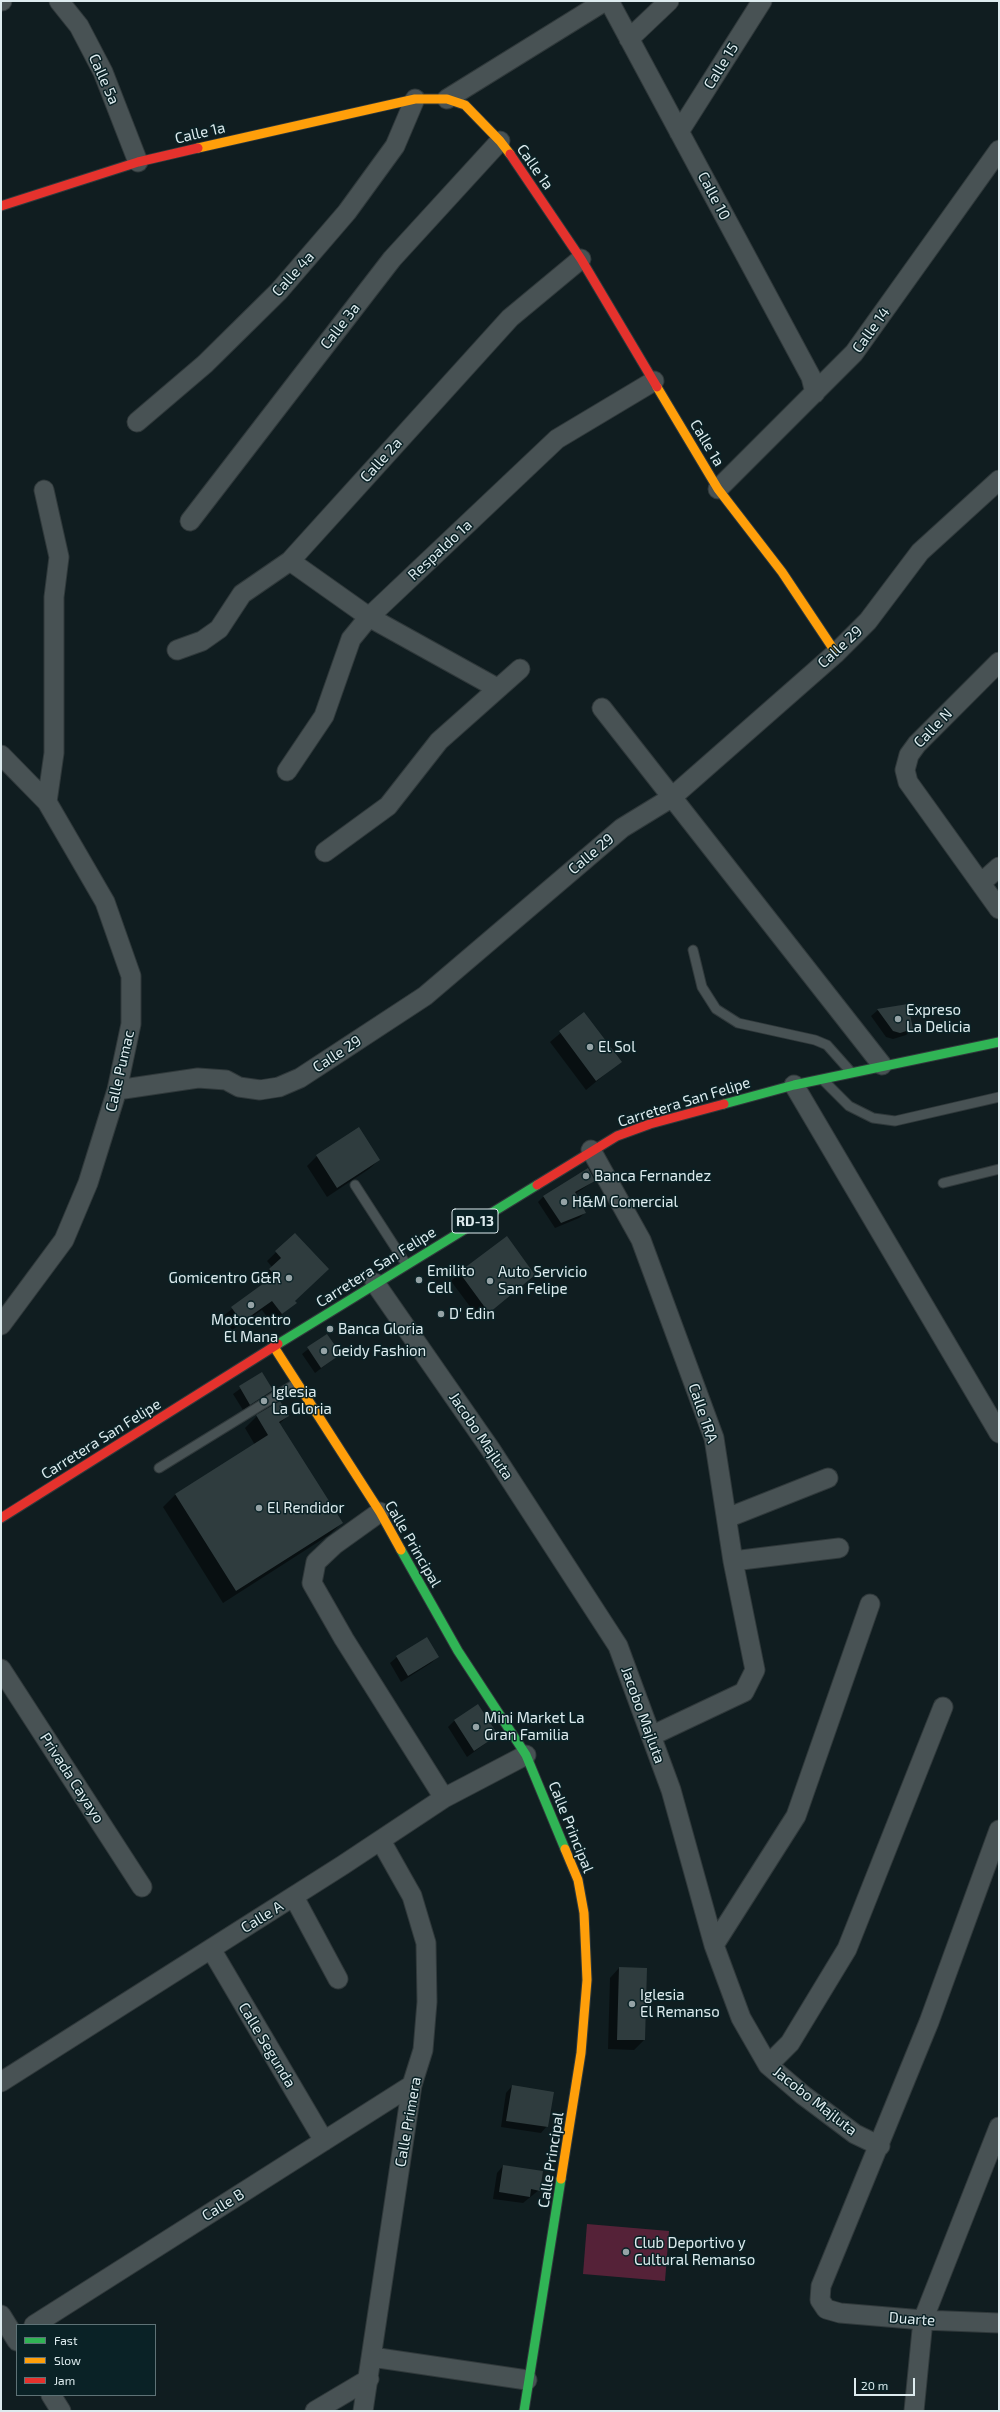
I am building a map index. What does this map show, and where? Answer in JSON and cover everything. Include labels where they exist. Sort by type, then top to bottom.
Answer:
[{"type":"street","name":"Calle 5a","points":[[59,1],[79,26],[103,72],[138,162]]},
{"type":"street","points":[[447,99],[605,1]]},
{"type":"street","name":"Calle 10","points":[[609,1],[811,377],[815,392]]},
{"type":"street","points":[[629,39],[669,1]]},
{"type":"street","name":"Calle 15","points":[[679,132],[762,1]]},
{"type":"street","name":"Calle 1a","points":[[1,206],[138,162],[415,99],[447,99],[465,105],[500,141],[581,259],[718,489],[782,572],[836,652]]},
{"type":"street","name":"Calle 4a","points":[[138,422],[228,341],[279,291],[332,229],[395,146],[415,99]]},
{"type":"street","name":"Calle 3a","points":[[190,521],[392,259],[500,141]]},
{"type":"street","name":"Calle 14","points":[[718,489],[854,354],[999,150]]},
{"type":"street","name":"Calle 2a","points":[[177,650],[202,641],[219,629],[242,594],[290,561],[510,318],[581,259]]},
{"type":"street","name":"Respaldo 1a","points":[[287,770],[324,716],[351,639],[369,617],[557,439],[654,381]]},
{"type":"street","name":"Calle 29","points":[[117,1090],[198,1078],[226,1080],[239,1087],[260,1090],[279,1087],[300,1078],[425,996],[622,828],[671,798],[836,652],[868,620],[920,552],[999,480]]},
{"type":"street","points":[[44,490],[59,557],[54,597],[54,753],[46,802]]},
{"type":"street","points":[[290,561],[369,617],[497,688]]},
{"type":"street","name":"Calle N","points":[[999,662],[917,744],[909,755],[906,770],[908,782],[982,883],[999,909]]},
{"type":"street","points":[[325,852],[388,806],[439,741],[520,669]]},
{"type":"street","points":[[602,708],[671,798],[882,1065]]},
{"type":"street","name":"Calle Pumac","points":[[1,756],[46,802],[105,902],[131,976],[131,1024],[117,1090],[88,1183],[64,1240],[1,1325]]},
{"type":"street","points":[[982,883],[999,868]]},
{"type":"street","name":"Carretera San Felipe","points":[[1,1518],[406,1264],[616,1136],[650,1124],[794,1085],[882,1065],[999,1042]]},
{"type":"street","points":[[794,1085],[999,1433]]},
{"type":"street","name":"Calle 1RA","points":[[591,1150],[640,1240],[714,1438],[733,1561],[755,1670],[744,1692],[651,1736]]},
{"type":"street","name":"Jacobo Majluta","points":[[376,1283],[492,1450],[618,1646],[671,1790],[714,1945],[741,2018],[768,2065],[803,2095],[856,2134],[880,2146]]},
{"type":"street","name":"Calle Principal","points":[[274,1347],[380,1512],[458,1651],[526,1755],[578,1880],[584,1913],[588,1980],[581,2053],[524,2411]]},
{"type":"street","points":[[727,1518],[828,1478]]},
{"type":"street","points":[[380,1512],[334,1545],[316,1562],[312,1583],[344,1639],[444,1798]]},
{"type":"street","points":[[733,1561],[839,1548]]},
{"type":"street","points":[[714,1945],[796,1816],[870,1604]]},
{"type":"street","name":"Privada Cayayo","points":[[1,1669],[142,1887]]},
{"type":"street","points":[[768,2065],[790,2043],[847,1949],[943,1707]]},
{"type":"street","name":"Calle A","points":[[1,2082],[294,1897],[444,1798],[526,1755]]},
{"type":"street","points":[[880,2146],[929,2022],[999,1830]]},
{"type":"street","name":"Calle Primera","points":[[363,2411],[412,2086],[423,2050],[427,2002],[426,1943],[412,1896],[381,1841]]},
{"type":"street","points":[[294,1897],[338,1979]]},
{"type":"street","name":"Calle Segunda","points":[[211,1949],[324,2141]]},
{"type":"street","name":"Calle B","points":[[36,2324],[412,2086]]},
{"type":"street","points":[[914,2411],[923,2320],[999,2127]]},
{"type":"street","name":"Duarte","points":[[880,2146],[821,2286],[820,2300],[826,2309],[840,2313],[923,2320],[999,2323]]},
{"type":"street","points":[[1,2314],[12,2340]]},
{"type":"street","points":[[372,2357],[528,2380]]},
{"type":"street","points":[[315,2411],[368,2379]]},
{"type":"street","points":[[52,2396],[61,2411]]},
{"type":"lane","points":[[693,950],[702,987],[716,1008],[738,1023],[815,1040],[827,1045],[851,1072]]},
{"type":"lane","points":[[821,1079],[849,1106],[873,1118],[895,1121],[999,1097]]},
{"type":"lane","points":[[943,1183],[999,1169]]},
{"type":"lane","points":[[355,1185],[406,1264]]},
{"type":"lane","points":[[159,1468],[297,1383]]},
{"type":"shaded area","name":"Club Deportivo y Cultural Remanso","points":[[587,2224],[669,2231],[665,2281],[583,2274]]},
{"type":"building","name":"Expreso La Delicia","points":[[908,1004],[913,1029],[900,1033],[893,1031],[877,1009]]},
{"type":"building","name":"El Sol","points":[[584,1012],[622,1062],[596,1081],[559,1031]]},
{"type":"building","points":[[359,1127],[380,1160],[337,1188],[316,1155]]},
{"type":"building","name":"H&M Comercial","points":[[588,1168],[595,1181],[575,1192],[586,1213],[561,1223],[543,1196]]},
{"type":"building","points":[[295,1233],[329,1269],[295,1301],[297,1303],[282,1314],[272,1301],[242,1322],[231,1307],[275,1275],[269,1269],[281,1258],[275,1251]]},
{"type":"building","name":"Auto Servicio San Felipe","points":[[507,1236],[535,1275],[489,1313],[459,1272]]},
{"type":"building","name":"Geidy Fashion","points":[[327,1334],[341,1354],[321,1368],[307,1347]]},
{"type":"building","points":[[262,1372],[273,1390],[250,1405],[239,1386]]},
{"type":"building","name":"El Rendidor","points":[[280,1401],[289,1416],[279,1422],[343,1523],[236,1591],[175,1494],[268,1435],[256,1415]]},
{"type":"building","points":[[427,1637],[439,1657],[408,1676],[396,1656]]},
{"type":"building","name":"Mini Market La Gran Familia","points":[[478,1704],[498,1735],[474,1751],[454,1720]]},
{"type":"building","name":"Iglesia El Remanso","points":[[619,1967],[647,1968],[645,2040],[617,2040]]},
{"type":"building","points":[[512,2085],[554,2092],[548,2127],[506,2121]]},
{"type":"building","points":[[503,2165],[543,2171],[540,2191],[531,2189],[530,2197],[499,2192]]},
{"type":"traffic: fast","points":[[724,1104],[794,1085],[999,1042]]},
{"type":"traffic: fast","points":[[278,1344],[537,1185]]},
{"type":"traffic: fast","points":[[401,1550],[458,1651],[526,1755],[565,1849]]},
{"type":"traffic: fast","points":[[524,2411],[561,2179]]},
{"type":"traffic: slow","points":[[198,148],[415,99],[447,99],[465,105],[500,141],[510,154]]},
{"type":"traffic: slow","points":[[657,387],[718,489],[782,572],[836,653]]},
{"type":"traffic: slow","points":[[274,1347],[380,1512],[401,1550]]},
{"type":"traffic: slow","points":[[561,2179],[581,2053],[587,1980],[584,1913],[578,1880],[565,1849]]},
{"type":"traffic: jam","points":[[1,206],[138,162],[198,148]]},
{"type":"traffic: jam","points":[[510,154],[581,259],[657,387]]},
{"type":"traffic: jam","points":[[537,1185],[617,1136],[650,1124],[724,1104]]},
{"type":"traffic: jam","points":[[1,1518],[278,1344]]},
{"type":"place","name":"Expreso La Delicia","points":[[898,1019]]},
{"type":"place","name":"El Sol","points":[[590,1047]]},
{"type":"place","name":"Banca Fernandez","points":[[586,1176]]},
{"type":"place","name":"H&M Comercial","points":[[564,1202]]},
{"type":"place","name":"Gomicentro G&R","points":[[289,1278]]},
{"type":"place","name":"Emilito Cell","points":[[419,1280]]},
{"type":"place","name":"Auto Servicio San Felipe","points":[[490,1281]]},
{"type":"place","name":"Motocentro El Mana","points":[[251,1305]]},
{"type":"place","name":"D' Edin","points":[[441,1314]]},
{"type":"place","name":"Banca Gloria","points":[[330,1329]]},
{"type":"place","name":"Geidy Fashion","points":[[324,1351]]},
{"type":"place","name":"Iglesia La Gloria","points":[[264,1401]]},
{"type":"place","name":"El Rendidor","points":[[259,1508]]},
{"type":"place","name":"Mini Market La Gran Familia","points":[[476,1727]]},
{"type":"place","name":"Iglesia El Remanso","points":[[632,2004]]},
{"type":"place","name":"Club Deportivo y Cultural Remanso","points":[[626,2252]]}]
